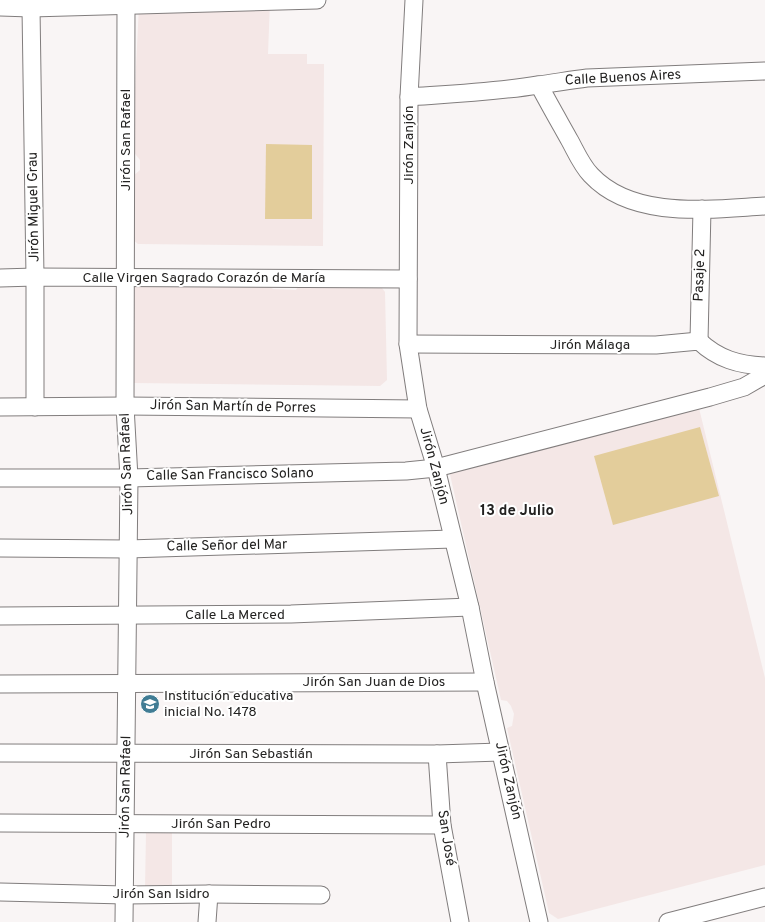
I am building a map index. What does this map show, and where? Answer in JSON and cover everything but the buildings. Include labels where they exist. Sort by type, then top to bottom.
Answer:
[{"type":"street","points":[[0,7],[31,8],[317,0]]},
{"type":"street","name":"Jirón Zanjón","points":[[414,0],[409,97],[408,344],[418,409],[436,468],[470,607],[484,682],[540,922]]},
{"type":"street","name":"Jirón San Rafael","points":[[124,922],[130,478],[125,406],[126,5]]},
{"type":"street","name":"Jirón Miguel Grau","points":[[31,8],[35,277],[35,407]]},
{"type":"street","name":"Calle Buenos Aires","points":[[409,97],[482,92],[587,78],[765,71]]},
{"type":"street","points":[[539,85],[575,151],[590,175],[613,194],[640,203],[666,208],[702,210],[765,206]]},
{"type":"street","name":"Pasaje 2","points":[[699,341],[702,210]]},
{"type":"street","name":"Calle Virgen Sagrado Corazón de María","points":[[0,278],[126,277],[408,279]]},
{"type":"street","points":[[699,341],[706,348],[733,362],[765,366]]},
{"type":"street","name":"Jirón Málaga","points":[[408,344],[656,345],[699,341]]},
{"type":"street","name":"Calle San Francisco Solano","points":[[0,478],[130,478],[406,471],[436,468],[717,395],[744,387],[765,375]]},
{"type":"street","name":"Jirón San Martín de Porres","points":[[0,407],[125,406],[418,409]]},
{"type":"street","name":"Calle Señor del Mar","points":[[0,548],[128,549],[453,539]]},
{"type":"street","name":"Calle La Merced","points":[[0,616],[291,614],[470,607]]},
{"type":"street","name":"Jirón San Juan de Dios","points":[[0,684],[484,682]]},
{"type":"street","name":"Jirón San Sebastián","points":[[0,753],[437,754],[501,752]]},
{"type":"street","name":"San José","points":[[437,754],[442,824],[460,922]]},
{"type":"street","name":"Jirón San Pedro","points":[[0,823],[442,824]]},
{"type":"street","name":"Jirón San Isidro","points":[[0,892],[125,896],[209,894],[321,896]]},
{"type":"street","points":[[207,922],[209,894]]},
{"type":"street","points":[[668,922],[765,897]]},
{"type":"shaded area","points":[[270,1],[268,54],[307,54],[307,64],[324,64],[323,246],[138,244],[132,239],[132,177],[140,170],[140,160],[132,150],[139,5]]},
{"type":"shaded area","points":[[266,144],[312,145],[312,219],[265,219]]},
{"type":"shaded area","points":[[132,280],[267,283],[273,289],[296,290],[300,283],[379,284],[385,292],[387,380],[380,386],[134,383]]},
{"type":"shaded area","points":[[698,404],[765,678],[765,865],[558,919],[549,913],[507,728],[512,726],[514,714],[507,701],[501,700],[449,470]]},
{"type":"shaded area","points":[[700,427],[719,496],[613,525],[594,456]]},
{"type":"shaded area","points":[[146,832],[172,832],[172,889],[145,889]]},
{"type":"place","name":"Institución educativa inicial No. 1478","points":[[150,704]]},
{"type":"district","name":"13 de Julio","points":[[517,511]]}]
